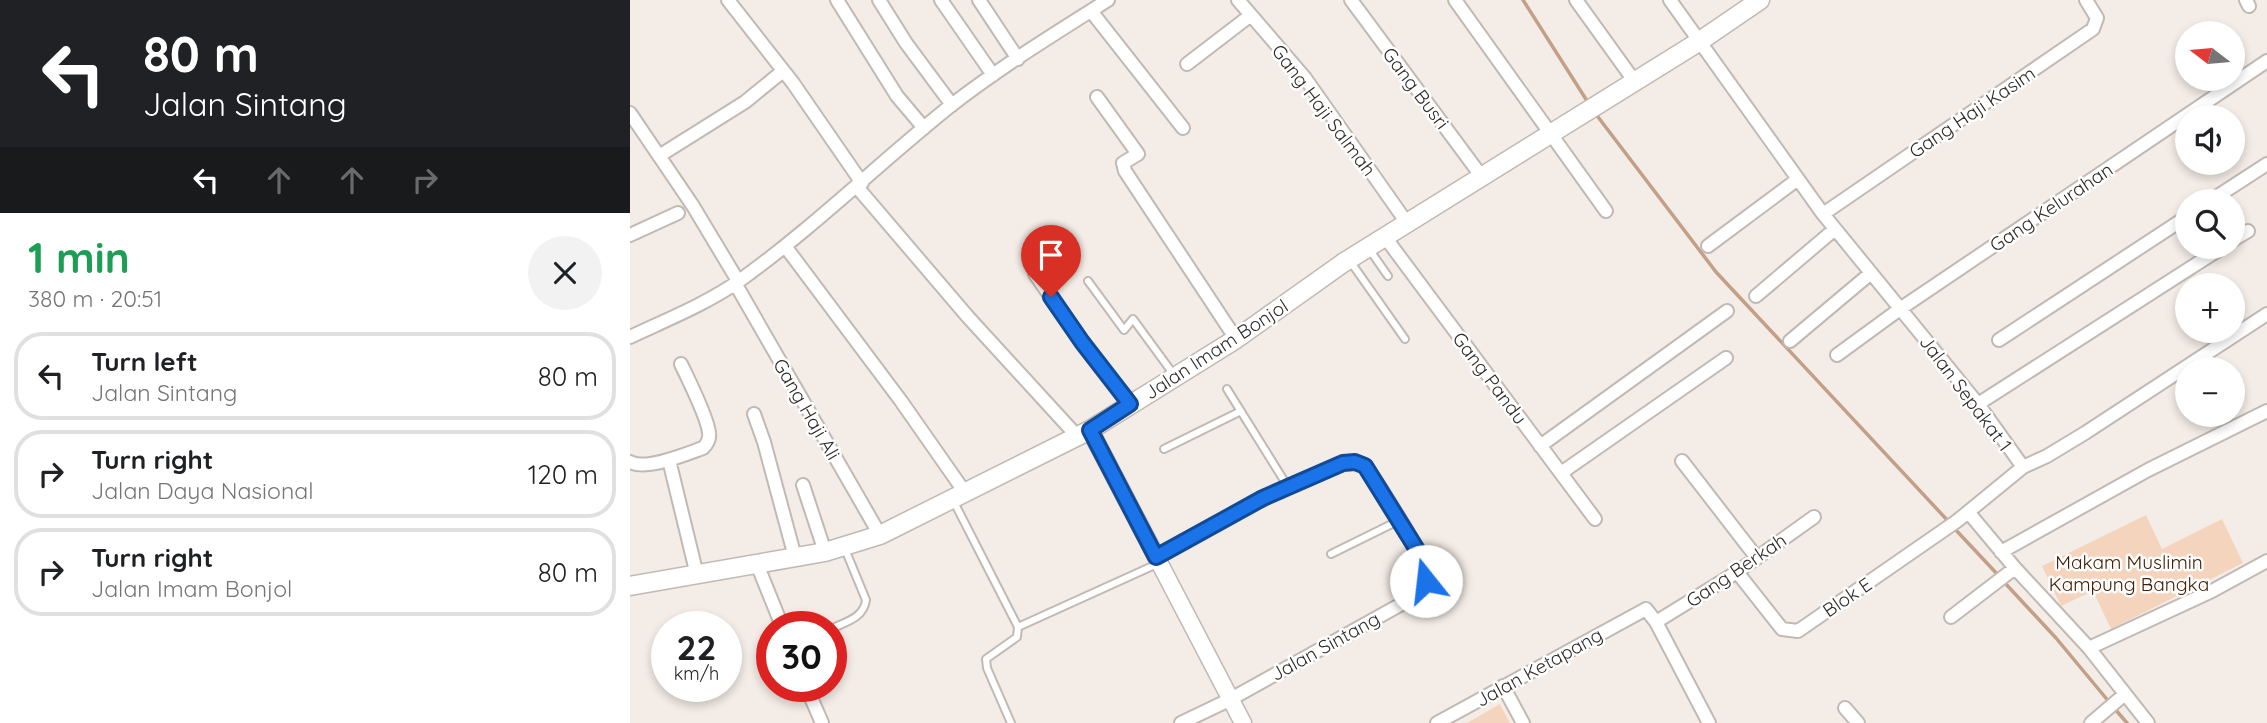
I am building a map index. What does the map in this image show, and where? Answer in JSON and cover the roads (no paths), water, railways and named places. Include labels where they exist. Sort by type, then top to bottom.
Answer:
[{"type":"main road","name":"Jalan Imam Bonjol","points":[[630,586],[825,552],[880,536],[1084,433],[1236,339],[1349,259],[1700,41],[1757,1]]},
{"type":"street","points":[[728,0],[783,71],[859,185],[968,317],[1084,433],[1157,560],[1242,723]]},
{"type":"street","points":[[837,0],[897,96],[924,128]]},
{"type":"street","points":[[878,0],[953,105]]},
{"type":"street","points":[[942,0],[993,75]]},
{"type":"street","points":[[979,0],[1018,58]]},
{"type":"street","name":"Gang Haji Salmah","points":[[1238,0],[1305,78],[1407,223]]},
{"type":"street","name":"Gang Busri","points":[[1351,0],[1482,177]]},
{"type":"street","points":[[1455,0],[1606,211]]},
{"type":"street","points":[[1576,0],[1635,82]]},
{"type":"street","name":"Jalan Sepakat 1","points":[[1670,0],[1823,214],[1978,404],[2023,467],[1969,513]]},
{"type":"street","name":"Gang Haji Kasim","points":[[1823,214],[2093,29],[2097,18],[2087,0]]},
{"type":"street","points":[[630,337],[737,282],[785,246],[953,105],[993,75],[1105,1]]},
{"type":"street","points":[[1091,11],[1182,128]]},
{"type":"street","points":[[1186,64],[1251,15]]},
{"type":"street","name":"Gang Kelurahan","points":[[1837,355],[1900,309],[2267,61]]},
{"type":"street","points":[[659,156],[745,102],[783,71]]},
{"type":"street","points":[[1097,97],[1138,154],[1125,160],[1125,171],[1236,339]]},
{"type":"street","name":"Gang Haji Ali","points":[[630,113],[737,282],[880,536]]},
{"type":"street","points":[[2228,189],[2267,164]]},
{"type":"street","points":[[1708,246],[1798,179]]},
{"type":"street","points":[[630,235],[678,213]]},
{"type":"street","points":[[2000,340],[2175,225]]},
{"type":"street","points":[[1756,296],[1835,229]]},
{"type":"street","name":"Gang Pandu","points":[[1385,237],[1595,519]]},
{"type":"street","points":[[785,246],[901,401],[959,497]]},
{"type":"street","points":[[1978,404],[2204,259]]},
{"type":"street","points":[[1790,341],[1871,273]]},
{"type":"street","points":[[1035,274],[1082,342],[1130,404]]},
{"type":"street","points":[[1541,446],[1727,311]]},
{"type":"street","points":[[2023,467],[2085,433],[2267,314]]},
{"type":"street","points":[[1560,473],[1726,358]]},
{"type":"street","points":[[632,465],[669,460],[703,448],[709,440],[708,428],[681,363]]},
{"type":"street","points":[[2001,552],[2148,470],[2267,411]]},
{"type":"street","points":[[754,414],[796,557]]},
{"type":"street","points":[[669,460],[697,575]]},
{"type":"street","points":[[1682,461],[1757,558]]},
{"type":"street","name":"Jalan Sintang","points":[[1157,560],[1263,498],[1343,463],[1360,463],[1365,466],[1400,520],[1427,569],[1423,589],[1416,596],[1229,700],[1181,723]]},
{"type":"street","points":[[803,485],[825,552]]},
{"type":"street","points":[[1969,513],[2001,552],[2011,571],[2089,648],[2116,702],[2148,723]]},
{"type":"street","name":"Blok E","points":[[1737,572],[1782,629],[1798,631],[1969,513]]},
{"type":"street","name":"Gang Berkah","points":[[1656,622],[1737,572],[1814,517]]},
{"type":"street","points":[[2089,648],[2212,591],[2267,561]]},
{"type":"street","points":[[757,564],[776,611]]},
{"type":"street","points":[[1951,617],[2011,571]]},
{"type":"street","name":"Jalan Ketapang","points":[[1437,723],[1641,611],[1648,610],[1656,622]]},
{"type":"street","points":[[1656,622],[1709,723]]},
{"type":"street","points":[[1503,686],[1523,723]]},
{"type":"street","points":[[813,702],[822,723]]},
{"type":"street","points":[[2091,723],[2116,702]]},
{"type":"street","points":[[1845,708],[1858,723]]},
{"type":"lane","points":[[1368,247],[1388,276]]},
{"type":"lane","points":[[1349,259],[1405,339]]},
{"type":"lane","points":[[1088,281],[1124,330],[1133,320],[1175,377]]},
{"type":"lane","points":[[1227,388],[1288,487]]},
{"type":"lane","points":[[1164,449],[1241,411]]},
{"type":"lane","points":[[959,497],[1018,627],[1017,637],[986,659],[987,668],[1011,723]]},
{"type":"lane","points":[[1331,554],[1400,520]]},
{"type":"lane","points":[[845,547],[866,600],[860,615],[847,621]]},
{"type":"lane","points":[[1018,627],[1157,560]]},
{"type":"waterway","points":[[1523,0],[1589,104]]},
{"type":"waterway","points":[[1595,113],[1716,272],[1949,522]]},
{"type":"waterway","points":[[1954,528],[1999,576]]},
{"type":"waterway","points":[[2004,582],[2056,638],[2110,703]]},
{"type":"waterway","points":[[2114,708],[2127,723]]},
{"type":"park label","name":"Makam Muslimin Kampung Bangka","points":[[2129,573]]}]
